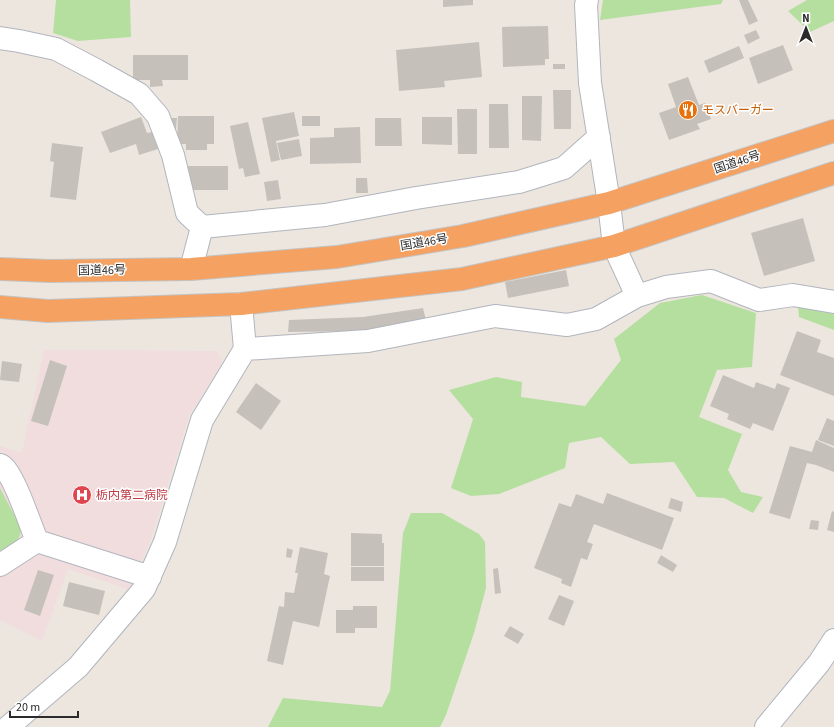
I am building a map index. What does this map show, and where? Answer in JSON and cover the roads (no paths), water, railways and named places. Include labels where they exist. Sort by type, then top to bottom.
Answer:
[{"type":"highway","name":"国道46号","points":[[0,269],[50,271],[191,269],[337,256],[464,236],[609,203],[834,131]]},
{"type":"highway","points":[[0,307],[48,311],[241,304],[462,279],[614,246],[834,173]]},
{"type":"street","points":[[587,0],[590,83],[609,203],[614,246],[637,296]]},
{"type":"street","points":[[0,38],[20,40],[56,49],[139,94],[158,116],[173,155],[187,214],[202,227],[325,215],[416,198],[519,182],[564,168],[599,137]]},
{"type":"street","points":[[191,269],[202,227]]},
{"type":"street","points":[[245,349],[368,341],[495,316],[567,325],[596,319],[637,296],[666,287],[711,281],[759,300],[793,295],[834,302]]},
{"type":"street","points":[[8,727],[78,667],[144,588],[165,542],[202,420],[245,349],[241,304]]},
{"type":"street","points":[[0,465],[3,466],[12,478],[37,541]]},
{"type":"street","points":[[37,541],[150,577]]},
{"type":"street","points":[[0,565],[37,541]]},
{"type":"street","points":[[766,727],[818,663],[834,640]]},
{"type":"place","name":"モスバーガー","points":[[688,110]]},
{"type":"place","name":"栃内第二病院","points":[[82,495]]}]
